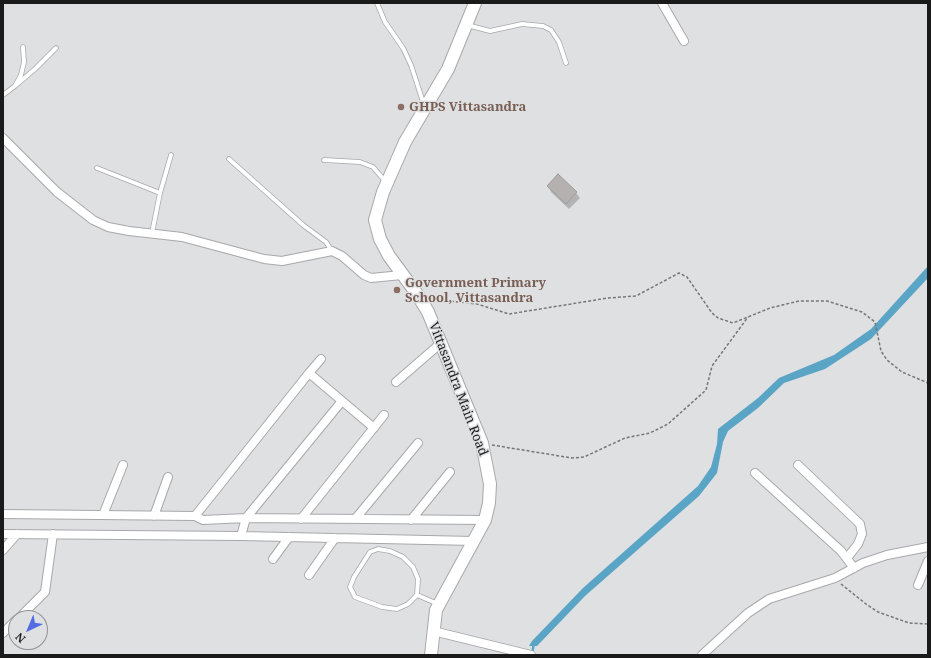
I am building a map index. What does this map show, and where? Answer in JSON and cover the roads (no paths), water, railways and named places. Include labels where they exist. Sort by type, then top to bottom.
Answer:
[{"type":"street","name":"Vittasandra Main Road","points":[[431,655],[433,631],[438,604],[485,520],[489,503],[490,484],[482,443],[440,343],[421,300],[402,275],[384,247],[376,224],[378,205],[387,183],[410,133],[426,109],[456,52],[475,3]]},
{"type":"street","points":[[662,3],[684,41]]},
{"type":"street","points":[[3,138],[57,192],[93,220],[108,227],[152,234],[182,236],[264,259],[282,261],[332,251],[342,256],[364,275],[371,278],[402,275]]},
{"type":"street","points":[[396,382],[440,343]]},
{"type":"street","points":[[195,516],[321,359]]},
{"type":"street","points":[[309,374],[374,428]]},
{"type":"street","points":[[241,536],[246,518],[342,401]]},
{"type":"street","points":[[301,519],[384,415]]},
{"type":"street","points":[[356,518],[418,443]]},
{"type":"street","points":[[103,515],[123,465]]},
{"type":"street","points":[[798,465],[860,524],[862,534],[858,544],[847,558]]},
{"type":"street","points":[[411,520],[450,472]]},
{"type":"street","points":[[755,473],[847,558],[854,568]]},
{"type":"street","points":[[154,516],[168,477]]},
{"type":"street","points":[[3,514],[195,516],[203,520],[246,518],[356,518],[485,520]]},
{"type":"street","points":[[3,534],[241,536],[474,541]]},
{"type":"street","points":[[3,550],[17,534]]},
{"type":"street","points":[[26,610],[45,592],[53,534]]},
{"type":"street","points":[[273,559],[289,537]]},
{"type":"street","points":[[309,575],[335,538]]},
{"type":"street","points":[[702,655],[748,613],[770,599],[835,578],[854,568],[887,555],[928,547]]},
{"type":"street","points":[[918,585],[928,561]]},
{"type":"street","points":[[433,631],[531,655]]},
{"type":"lane","points":[[377,3],[385,22],[403,48],[411,65],[426,109]]},
{"type":"lane","points":[[467,25],[490,31],[522,24],[543,26],[551,30],[559,42],[566,63]]},
{"type":"lane","points":[[15,86],[21,75],[24,62],[23,47]]},
{"type":"lane","points":[[3,96],[35,69],[56,48]]},
{"type":"lane","points":[[152,234],[160,193],[170,155]]},
{"type":"lane","points":[[229,159],[303,225],[326,242],[332,251]]},
{"type":"lane","points":[[324,160],[360,162],[373,168],[387,183]]},
{"type":"lane","points":[[97,168],[160,193]]},
{"type":"lane","points":[[378,549],[390,551],[404,557],[413,567],[418,579],[417,595],[408,604],[397,609],[382,608],[355,597],[350,587],[354,577],[370,552],[378,549]]},
{"type":"lane","points":[[417,595],[438,604]]},
{"type":"water","points":[[928,266],[928,278],[871,339],[825,369],[784,383],[758,408],[728,431],[723,442],[717,473],[699,496],[585,596],[537,646],[529,646],[532,641],[583,588],[698,486],[711,467],[717,444],[718,429],[758,398],[779,378],[834,355],[871,329]]},
{"type":"waterway","points":[[532,654],[534,643]]},
{"type":"place","name":"GHPS Vittasandra","points":[[401,107]]},
{"type":"place","name":"Government Primary School, Vittasandra","points":[[397,290]]}]
